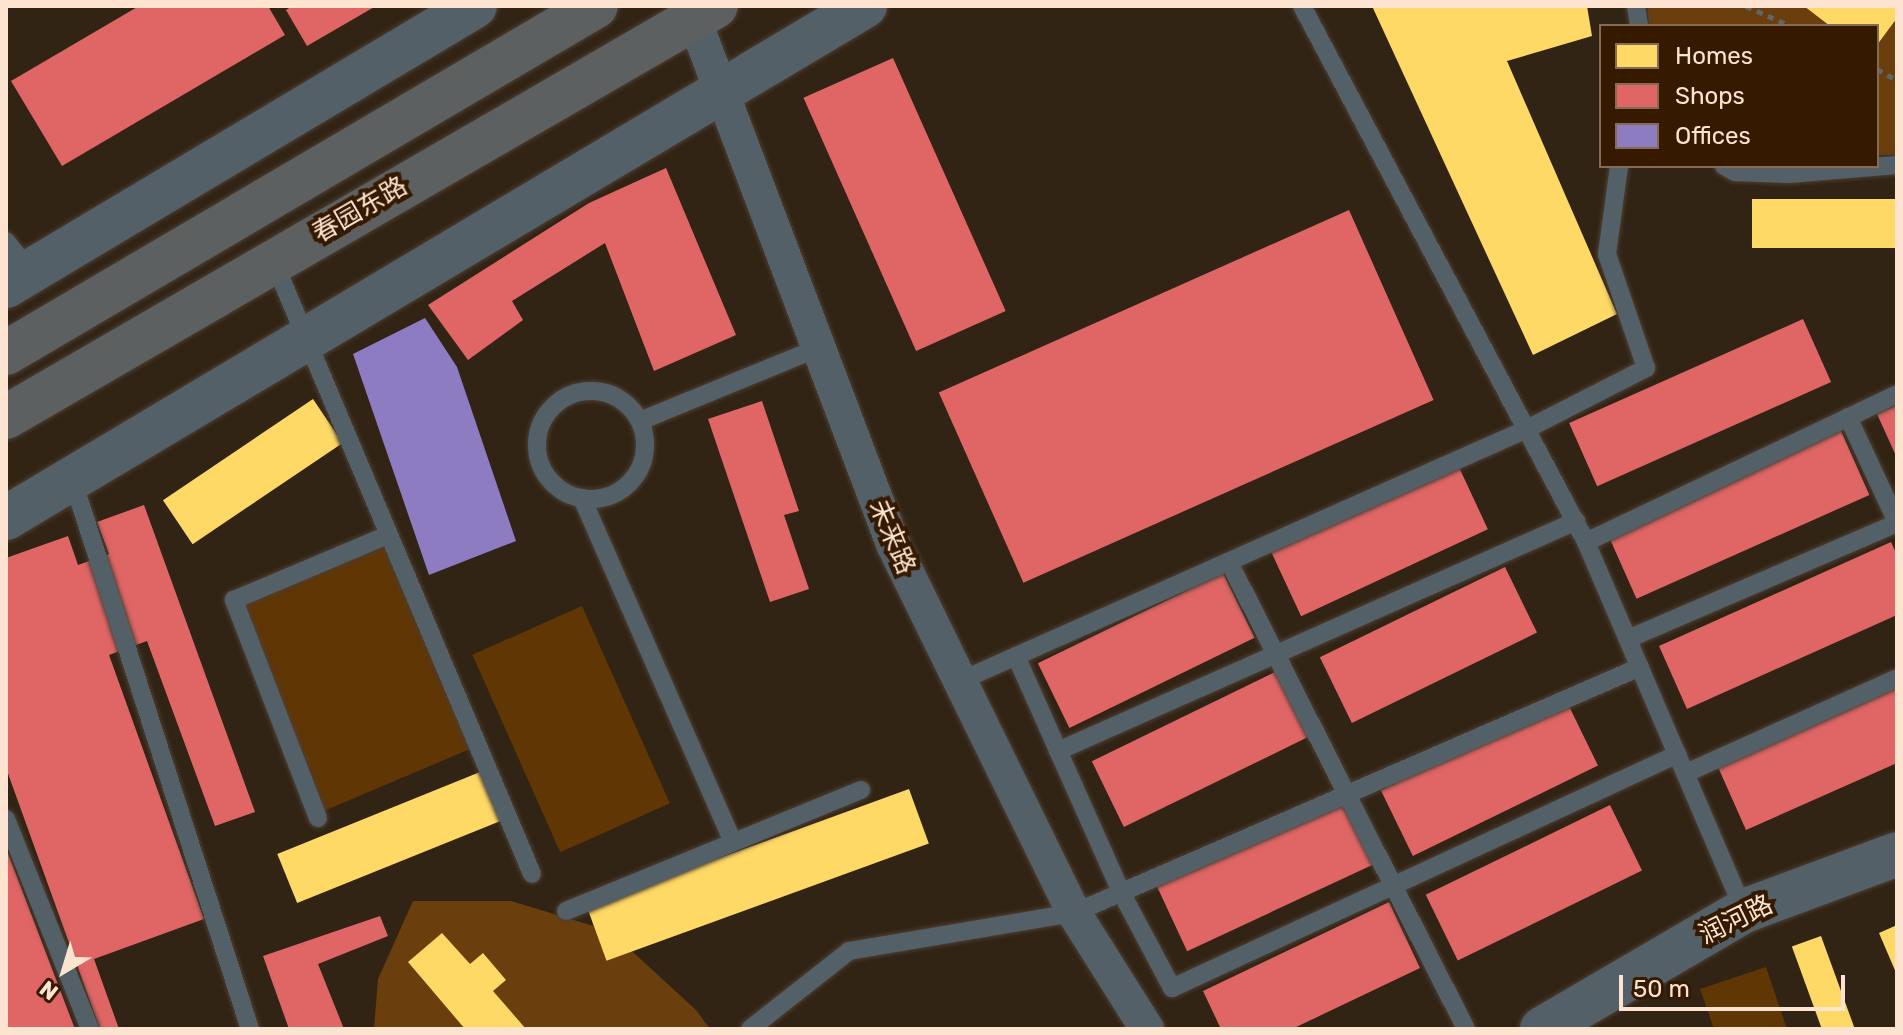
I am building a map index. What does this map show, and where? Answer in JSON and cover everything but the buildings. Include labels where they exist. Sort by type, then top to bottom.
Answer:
[{"type":"main road","points":[[6,353],[596,6]]},
{"type":"main road","name":"春园东路","points":[[6,417],[705,12]]},
{"type":"street","points":[[14,266],[404,49],[475,6]]},
{"type":"street","points":[[6,518],[865,6]]},
{"type":"street","name":"未来路","points":[[705,12],[723,93],[893,544],[1074,913],[1147,1029]]},
{"type":"street","points":[[404,49],[436,100]]},
{"type":"street","name":"润河路","points":[[1542,1029],[1744,911],[1897,854]]},
{"type":"lane","points":[[1302,6],[1576,521],[1744,911]]},
{"type":"lane","points":[[960,681],[1527,429],[1646,368],[1607,254],[1619,168]]},
{"type":"lane","points":[[1728,168],[1735,172],[1789,174],[1861,168]]},
{"type":"lane","points":[[273,260],[532,874]]},
{"type":"lane","points":[[640,421],[818,348]]},
{"type":"lane","points":[[595,391],[613,395],[629,406],[640,421],[645,437],[639,470],[615,493],[582,498],[552,482],[537,450],[539,432],[546,414],[559,401],[576,393],[595,391]]},
{"type":"lane","points":[[1586,542],[1897,394]]},
{"type":"lane","points":[[1628,639],[1897,523],[1848,417]]},
{"type":"lane","points":[[72,478],[250,1029]]},
{"type":"lane","points":[[582,498],[733,842]]},
{"type":"lane","points":[[1058,751],[1576,521]]},
{"type":"lane","points":[[318,818],[234,600],[388,535]]},
{"type":"lane","points":[[1229,562],[1466,1029]]},
{"type":"lane","points":[[1016,656],[1121,892],[1172,988],[1678,754]]},
{"type":"lane","points":[[750,1029],[849,951],[1074,913],[1640,667]]},
{"type":"lane","points":[[1686,773],[1897,678]]},
{"type":"lane","points":[[566,911],[861,790]]},
{"type":"lane","points":[[6,819],[90,1029]]},
{"type":"path","points":[[1746,6],[1786,24]]},
{"type":"path","points":[[1879,70],[1897,80]]},
{"type":"shaded area","points":[[1647,6],[1897,6],[1897,155],[1879,155],[1879,24],[1649,24]]},
{"type":"shaded area","points":[[388,535],[477,746],[324,811],[234,600]]},
{"type":"shaded area","points":[[582,606],[670,803],[560,852],[472,655]]},
{"type":"shaded area","points":[[413,901],[511,901],[610,931],[696,1010],[710,1029],[374,1029],[378,979]]},
{"type":"shaded area","points":[[1766,967],[1787,1029],[1714,1029],[1700,989]]}]
